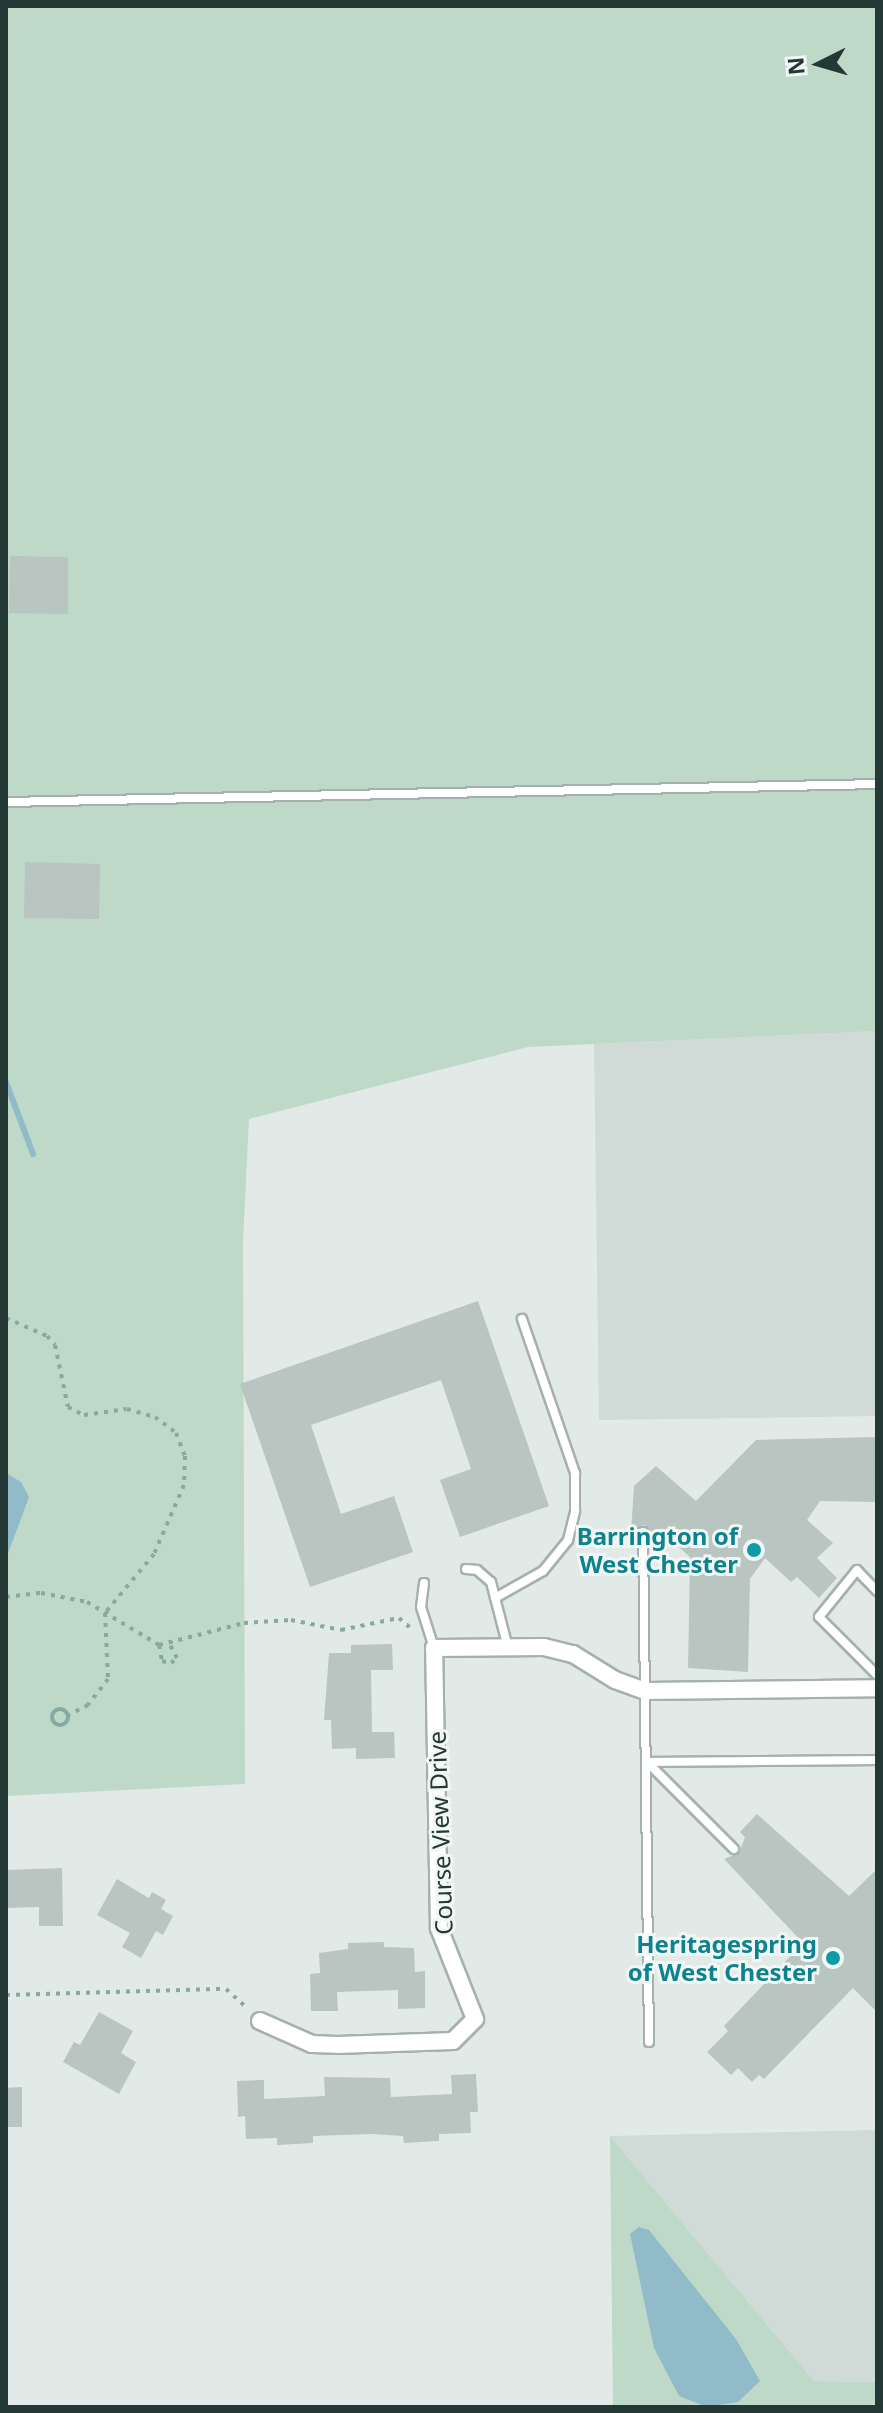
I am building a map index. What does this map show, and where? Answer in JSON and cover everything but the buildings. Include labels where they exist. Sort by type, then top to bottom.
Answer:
[{"type":"street","points":[[434,1648],[507,1644],[573,1654],[615,1680],[646,1691],[877,1688]]},
{"type":"street","name":"Course View Drive","points":[[260,2021],[312,2044],[337,2045],[453,2041],[475,2019],[439,1928],[434,1648]]},
{"type":"lane","points":[[6,802],[877,784]]},
{"type":"lane","points":[[495,1598],[543,1571],[568,1540],[575,1511],[575,1473],[522,1319]]},
{"type":"lane","points":[[643,1532],[649,2042]]},
{"type":"lane","points":[[466,1569],[477,1570],[491,1582],[507,1644]]},
{"type":"lane","points":[[877,1591],[857,1570],[819,1617],[877,1675]]},
{"type":"lane","points":[[424,1583],[421,1607],[434,1648]]},
{"type":"lane","points":[[647,1762],[877,1760]]},
{"type":"lane","points":[[647,1762],[734,1849]]},
{"type":"path","points":[[6,1318],[47,1336],[55,1345],[66,1402],[75,1413],[138,1410],[166,1423],[182,1443],[186,1472],[174,1511],[141,1574],[105,1613],[108,1679],[88,1705],[68,1715],[62,1725],[52,1719],[59,1709],[68,1715]]},
{"type":"path","points":[[6,1597],[64,1595],[105,1613],[159,1645],[170,1645],[244,1623],[291,1620],[341,1630],[399,1618],[434,1648]]},
{"type":"path","points":[[159,1645],[162,1661],[171,1663],[177,1658],[170,1645]]},
{"type":"path","points":[[6,1995],[226,1989],[260,2021]]},
{"type":"shaded area","points":[[877,1031],[877,1416],[599,1420],[594,1044]]},
{"type":"shaded area","points":[[877,2130],[877,2382],[814,2381],[610,2136]]},
{"type":"green space","points":[[6,6],[877,6],[877,1031],[528,1047],[249,1119],[243,1241],[245,1784],[6,1796]]},
{"type":"green space","points":[[610,2136],[814,2381],[877,2382],[877,2407],[613,2407]]},
{"type":"water","points":[[6,1473],[21,1482],[29,1497],[6,1559]]},
{"type":"water","points":[[639,2227],[649,2230],[736,2339],[760,2381],[738,2402],[707,2407],[679,2396],[654,2348],[630,2234]]},
{"type":"waterway","points":[[6,1082],[33,1154]]},
{"type":"place","name":"Barrington of West Chester","points":[[754,1550]]},
{"type":"place","name":"Heritagespring of West Chester","points":[[833,1958]]}]
